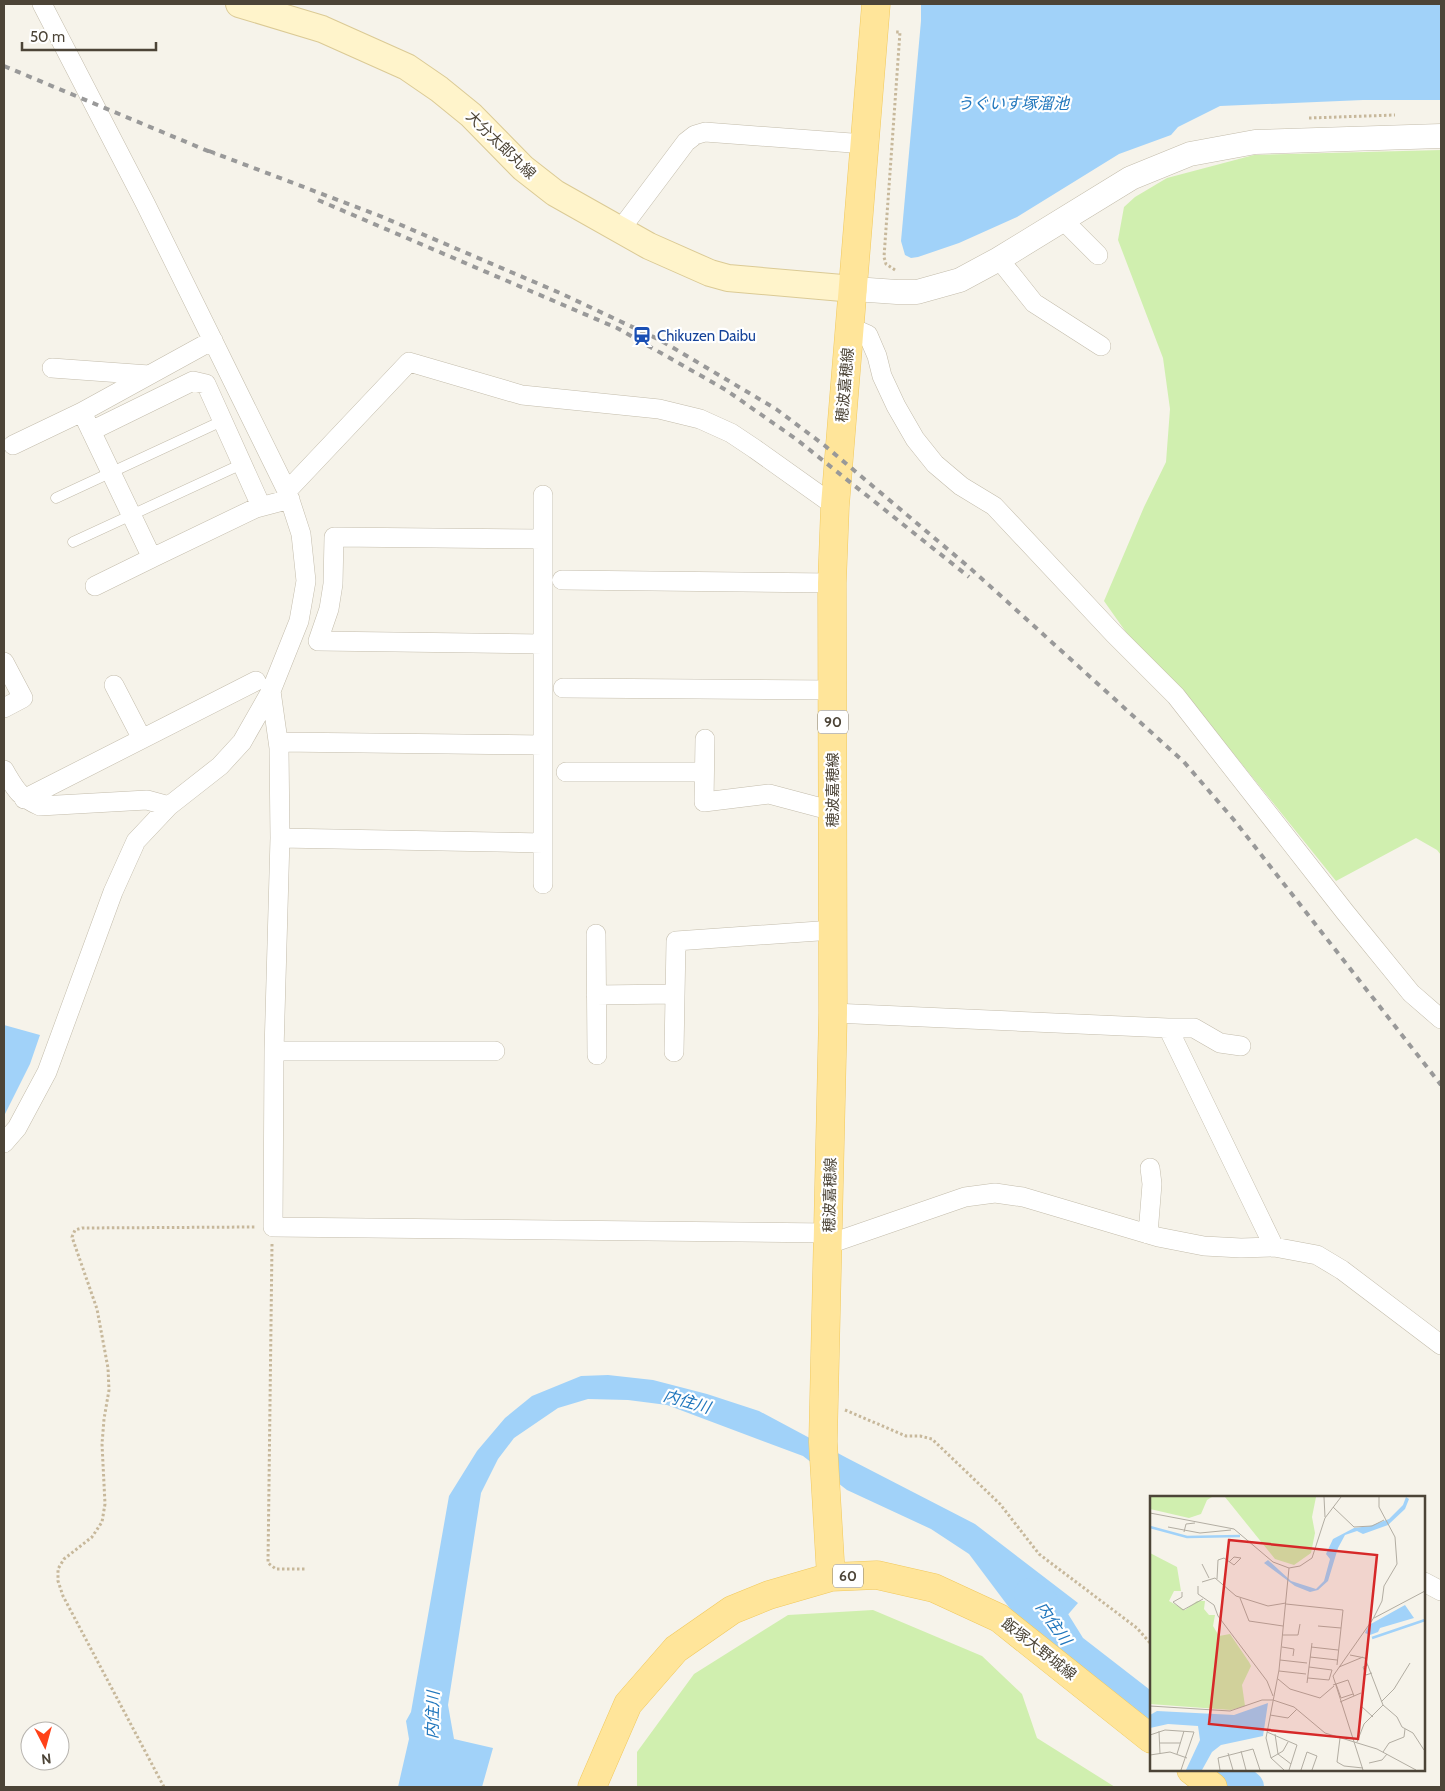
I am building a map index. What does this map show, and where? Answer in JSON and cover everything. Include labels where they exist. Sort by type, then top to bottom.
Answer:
[{"type":"main road","name":"大分太郎丸線","points":[[239,4],[322,29],[407,67],[439,89],[471,115],[523,168],[555,194],[649,246],[710,273],[728,278],[854,289]]},
{"type":"main road","name":"穂波嘉穂線","points":[[831,1577],[823,1442],[833,1013],[832,583],[835,506],[876,4]]},
{"type":"main road","name":"飯塚大野城線","points":[[592,1787],[628,1704],[676,1649],[732,1610],[769,1595],[831,1577],[877,1575],[934,1588],[999,1618],[1150,1737]]},
{"type":"main road","points":[[1192,1771],[1213,1787]]},
{"type":"street","points":[[4,1143],[17,1128],[48,1072],[113,892],[136,841],[169,806],[220,766],[242,742],[263,686],[299,621],[306,581],[301,534],[288,495],[145,203],[42,4]]},
{"type":"street","points":[[620,230],[686,142],[695,135],[705,132],[865,144]]},
{"type":"street","points":[[854,289],[917,292],[960,280],[999,259],[1131,178],[1190,154],[1255,142],[1441,136]]},
{"type":"street","points":[[1063,220],[1098,255]]},
{"type":"street","points":[[999,259],[1034,303],[1101,346]]},
{"type":"street","points":[[850,327],[868,335],[877,356],[882,376],[896,406],[915,439],[935,464],[961,486],[994,506],[1176,696],[1411,993],[1441,1019]]},
{"type":"street","points":[[13,445],[82,412],[213,340]]},
{"type":"street","points":[[95,586],[261,506],[288,495],[409,362],[522,395],[659,409],[700,419],[731,433],[835,506]]},
{"type":"street","points":[[52,368],[149,375]]},
{"type":"street","points":[[90,431],[193,381],[206,384],[261,506]]},
{"type":"street","points":[[82,412],[152,558]]},
{"type":"street","points":[[543,495],[543,884]]},
{"type":"street","points":[[543,538],[334,537],[333,584],[329,609],[318,641],[543,644]]},
{"type":"street","points":[[562,580],[832,583]]},
{"type":"street","points":[[4,662],[22,698],[4,708]]},
{"type":"street","points":[[114,685],[142,739]]},
{"type":"street","points":[[24,799],[142,739],[263,686]]},
{"type":"street","points":[[263,686],[278,742],[280,838],[274,1051],[273,1227],[829,1239],[965,1197],[996,1194],[1022,1198],[1148,1234],[1204,1246],[1274,1247],[1317,1255],[1342,1270],[1441,1345]]},
{"type":"street","points":[[563,688],[833,690]]},
{"type":"street","points":[[704,739],[704,802],[769,794],[833,811]]},
{"type":"street","points":[[278,742],[543,745]]},
{"type":"street","points":[[4,770],[16,791],[24,799],[40,806],[147,800],[169,806]]},
{"type":"street","points":[[566,772],[704,772]]},
{"type":"street","points":[[280,838],[543,843]]},
{"type":"street","points":[[674,1052],[676,941],[833,930]]},
{"type":"street","points":[[596,934],[597,1055]]},
{"type":"street","points":[[596,995],[675,994]]},
{"type":"street","points":[[833,1013],[1194,1028],[1220,1043],[1241,1046]]},
{"type":"street","points":[[1168,1028],[1274,1247]]},
{"type":"street","points":[[274,1051],[495,1051]]},
{"type":"street","points":[[1148,1234],[1152,1184],[1150,1168]]},
{"type":"street","points":[[1425,1583],[1441,1592]]},
{"type":"lane","points":[[56,498],[222,421]]},
{"type":"lane","points":[[73,542],[130,514],[242,464]]},
{"type":"path","points":[[900,32],[884,257],[886,264],[892,269],[902,271]]},
{"type":"path","points":[[164,1787],[63,1596],[58,1581],[58,1569],[64,1559],[92,1537],[102,1522],[105,1504],[102,1444],[109,1390],[108,1368],[97,1309],[72,1237],[75,1230],[82,1228],[273,1227],[268,1564],[276,1569],[305,1569]]},
{"type":"path","points":[[824,1400],[906,1436],[920,1436],[932,1439],[1000,1504],[1039,1554],[1137,1628],[1150,1643]]},
{"type":"green space","points":[[1441,150],[1441,855],[1437,850],[1416,838],[1336,881],[1187,696],[1128,635],[1104,601],[1144,507],[1166,462],[1170,409],[1163,358],[1118,240],[1124,207],[1135,197],[1167,178],[1254,155]]},
{"type":"green space","points":[[873,1610],[982,1656],[1022,1694],[1037,1738],[1115,1787],[637,1787],[637,1752],[694,1674],[788,1615]]},
{"type":"water","name":"うぐいす塚溜池","points":[[921,4],[1441,4],[1441,100],[1363,100],[1220,106],[1178,127],[1171,135],[1119,154],[1017,217],[959,243],[911,258],[905,255],[901,241]]},
{"type":"water","points":[[4,1025],[40,1035],[30,1064],[4,1116]]},
{"type":"water","points":[[608,1375],[653,1380],[707,1394],[759,1411],[975,1524],[1078,1603],[1046,1640],[1014,1614],[969,1554],[931,1529],[847,1490],[803,1456],[667,1405],[628,1400],[588,1399],[558,1408],[514,1438],[498,1459],[481,1493],[448,1705],[454,1739],[493,1748],[482,1787],[398,1787],[409,1739],[406,1721],[411,1712],[449,1496],[477,1451],[505,1418],[532,1396],[581,1376]]},
{"type":"waterway","name":"内住川","points":[[1030,1594],[1043,1604],[1071,1649],[1150,1710]]},
{"type":"waterway","name":"内住川","points":[[1229,1771],[1248,1787]]},
{"type":"railway","points":[[4,66],[215,154]]},
{"type":"railway","points":[[209,151],[380,216],[560,293],[660,340],[776,409],[824,445],[970,568],[1184,762],[1234,820],[1441,1085]]},
{"type":"railway","points":[[318,200],[617,328],[726,390],[796,439],[969,577]]},
{"type":"place","name":"Chikuzen Daibu","points":[[642,336]]}]
